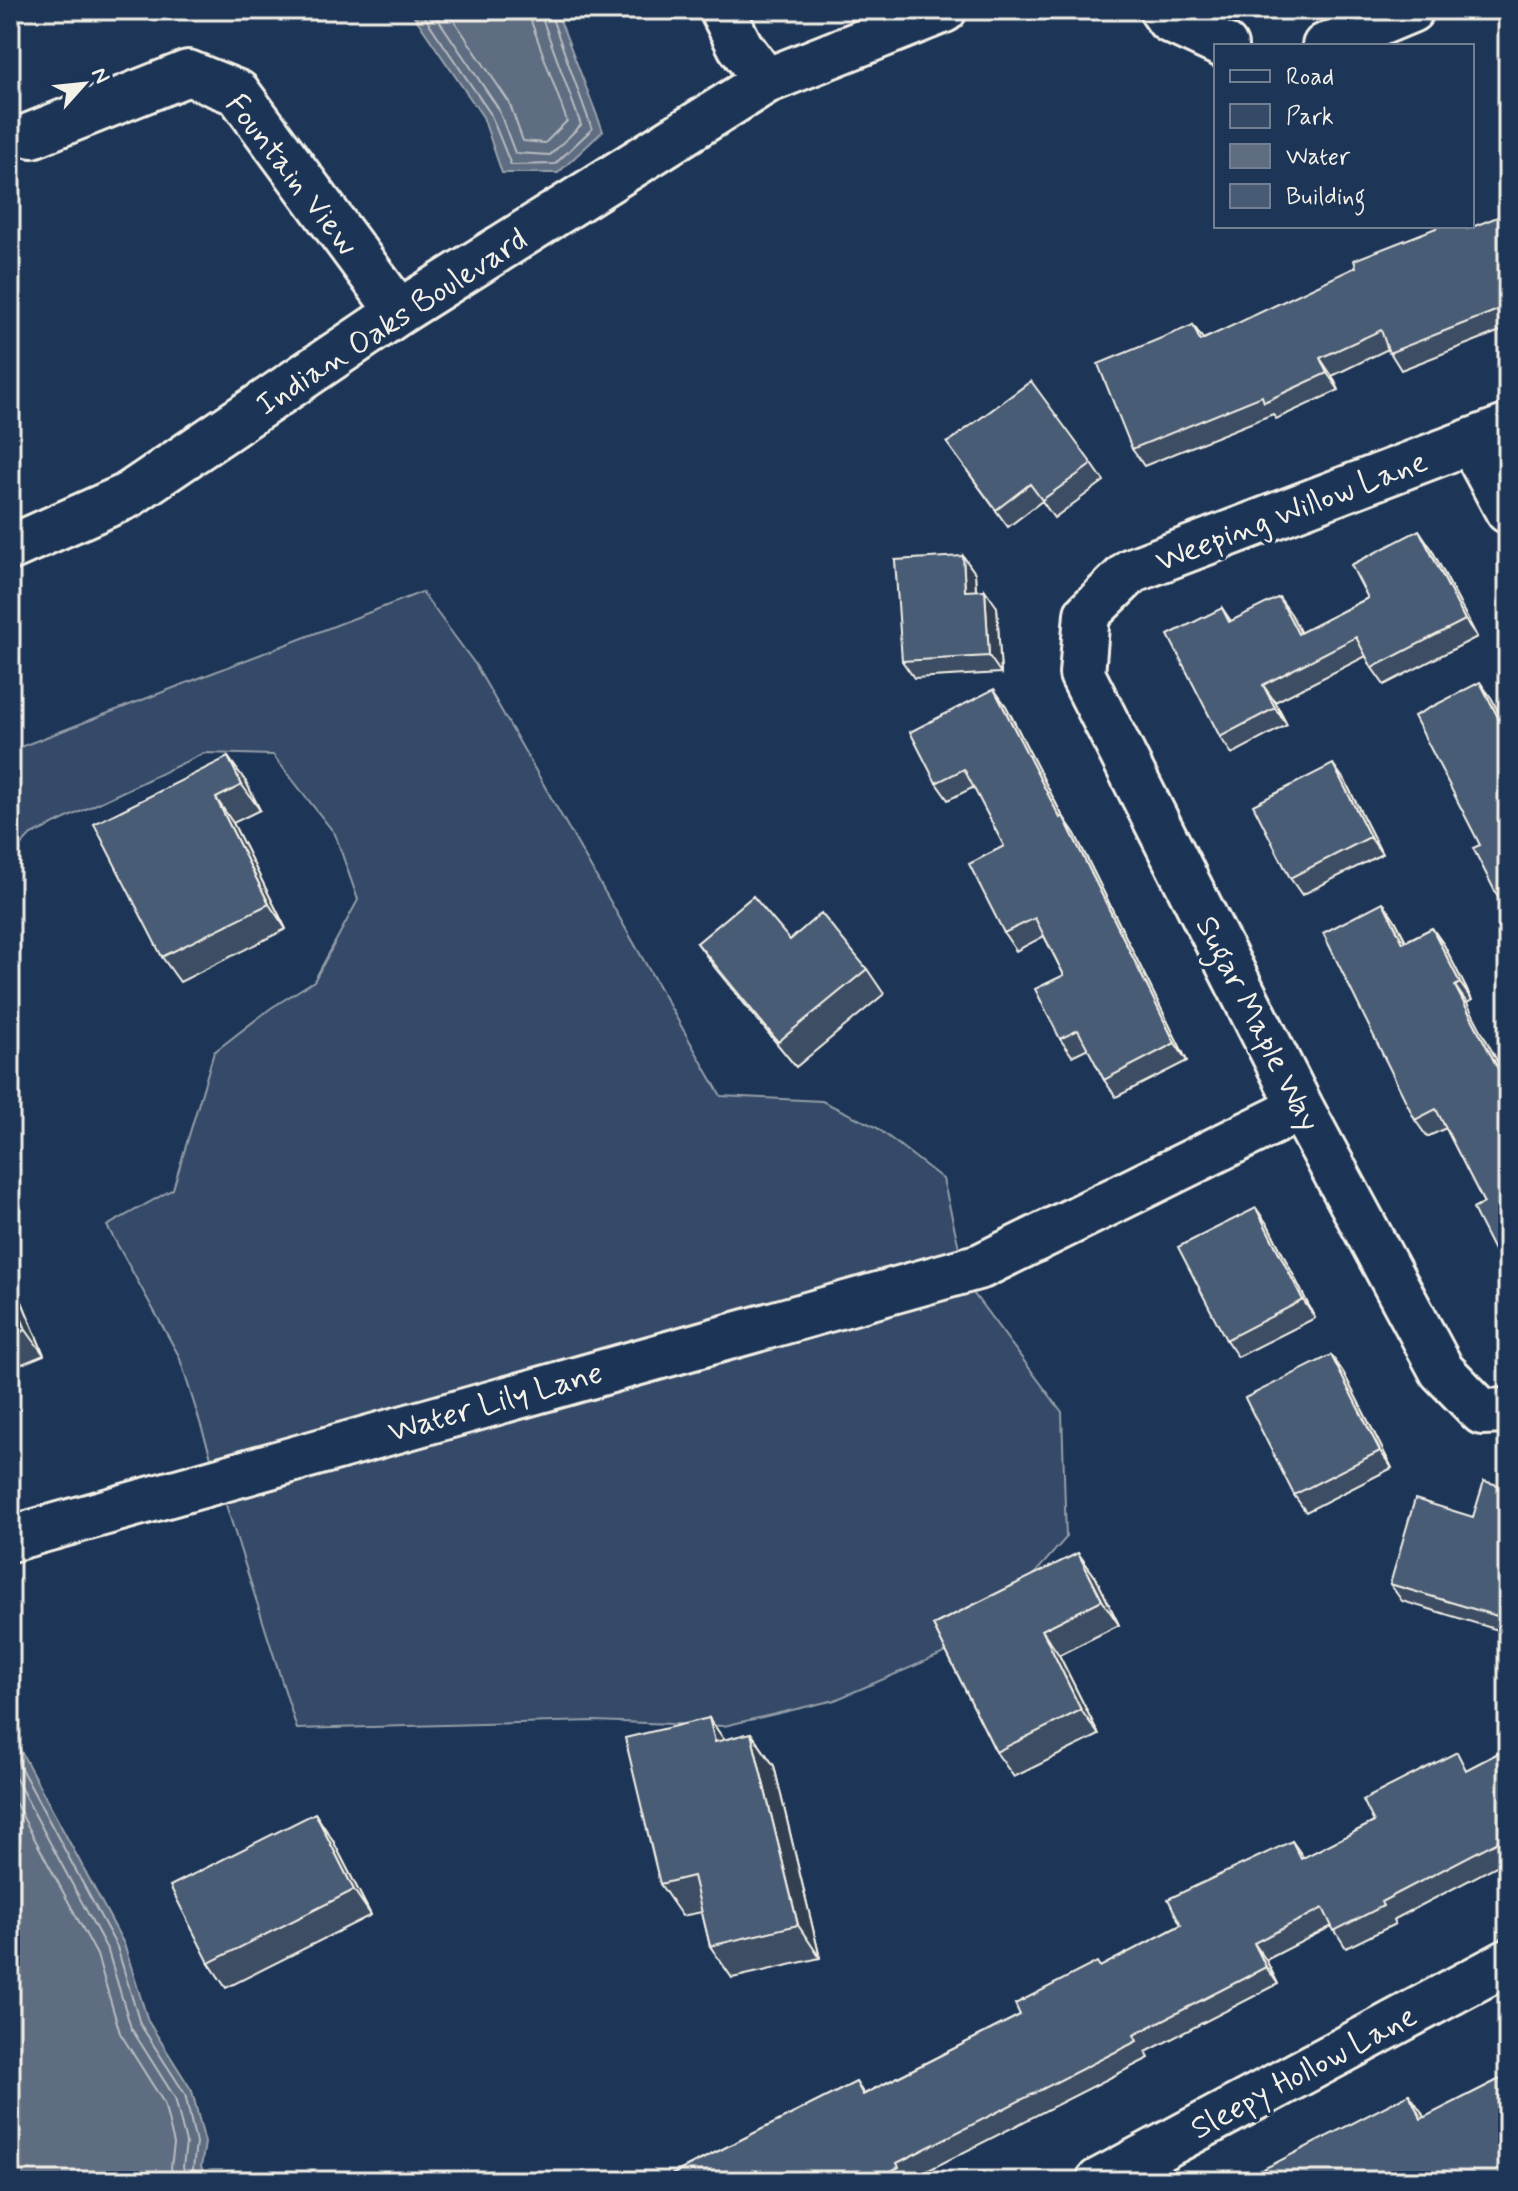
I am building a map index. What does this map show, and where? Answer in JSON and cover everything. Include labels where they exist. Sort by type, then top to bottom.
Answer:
[{"type":"street","points":[[722,10],[740,46],[766,81]]},
{"type":"street","name":"Indian Oaks Boulevard","points":[[10,548],[127,496],[399,312],[766,81],[944,10]]},
{"type":"street","points":[[1162,10],[1169,20],[1221,44]]},
{"type":"street","points":[[1330,44],[1411,10]]},
{"type":"street","name":"Fountain View","points":[[32,135],[188,73],[238,93],[399,312]]},
{"type":"street","points":[[1489,434],[1508,511]]},
{"type":"street","name":"Weeping Willow Lane","points":[[1087,614],[1131,571],[1489,434]]},
{"type":"street","name":"Sugar Maple Way","points":[[1087,614],[1082,674],[1301,1108],[1442,1371],[1495,1412]]},
{"type":"street","name":"Water Lily Lane","points":[[10,1539],[981,1266],[1301,1108]]},
{"type":"street","name":"Sleepy Hollow Lane","points":[[1099,2181],[1508,1962]]},
{"type":"green space","points":[[422,592],[475,664],[721,1096],[822,1101],[876,1127],[943,1179],[968,1286],[1062,1412],[1066,1538],[977,1639],[835,1700],[724,1726],[594,1721],[297,1729],[179,1356],[107,1226],[173,1189],[214,1052],[271,1008],[314,981],[358,900],[335,834],[273,755],[204,753],[31,835],[10,857],[10,751]]},
{"type":"water","points":[[410,10],[556,10],[603,131],[558,173],[502,173],[483,117]]},
{"type":"water","points":[[10,1731],[124,1944],[148,2021],[192,2091],[205,2143],[201,2167],[208,2181],[10,2181]]},
{"type":"building","points":[[1508,213],[1508,306],[1389,353],[1381,330],[1320,358],[1327,373],[1264,402],[1262,396],[1132,449],[1098,364],[1193,325],[1200,341],[1356,267],[1354,260],[1436,228],[1467,229]]},
{"type":"building","points":[[1031,381],[1092,464],[1042,500],[1030,484],[996,510],[947,443]]},
{"type":"building","points":[[1419,530],[1465,620],[1372,668],[1356,637],[1263,685],[1275,708],[1220,737],[1168,635],[1222,608],[1229,622],[1279,597],[1298,634],[1368,598],[1351,565]]},
{"type":"building","points":[[963,556],[965,591],[985,590],[989,656],[902,661],[895,560]]},
{"type":"building","points":[[1480,682],[1508,737],[1508,917],[1473,848],[1480,845],[1414,716]]},
{"type":"building","points":[[994,689],[1060,818],[1063,816],[1175,1043],[1104,1080],[1078,1030],[1060,1039],[1035,989],[1064,975],[1035,918],[1004,933],[969,864],[1004,846],[964,769],[936,783],[910,732]]},
{"type":"building","points":[[228,757],[242,785],[216,798],[269,904],[162,957],[94,824]]},
{"type":"building","points":[[1333,764],[1370,837],[1290,878],[1253,805]]},
{"type":"building","points":[[753,896],[790,940],[821,913],[867,969],[778,1042],[697,943]]},
{"type":"building","points":[[1383,902],[1403,943],[1432,928],[1460,983],[1455,986],[1508,1088],[1508,1278],[1473,1209],[1484,1203],[1436,1109],[1415,1120],[1323,933]]},
{"type":"building","points":[[1256,1208],[1303,1300],[1226,1340],[1178,1247]]},
{"type":"building","points":[[10,1291],[26,1330],[10,1337]]},
{"type":"building","points":[[1331,1355],[1380,1451],[1294,1495],[1245,1398]]},
{"type":"building","points":[[1484,1481],[1508,1488],[1508,1579],[1497,1616],[1390,1584],[1415,1499],[1473,1517]]},
{"type":"building","points":[[1078,1553],[1102,1600],[1042,1630],[1081,1710],[996,1752],[933,1625]]},
{"type":"building","points":[[709,1718],[715,1742],[751,1733],[798,1925],[710,1946],[693,1876],[660,1884],[625,1738]]},
{"type":"building","points":[[1508,1748],[1508,1836],[1381,1902],[1383,1906],[1334,1931],[1323,1908],[1254,1943],[1266,1967],[1134,2035],[1137,2041],[897,2163],[899,2167],[872,2181],[659,2181],[856,2082],[863,2095],[1020,2015],[1015,2004],[1097,1962],[1100,1967],[1181,1925],[1168,1899],[1292,1841],[1301,1859],[1374,1822],[1363,1800],[1457,1752],[1466,1770]]},
{"type":"building","points":[[315,1813],[354,1890],[209,1963],[170,1886]]},
{"type":"building","points":[[1508,2075],[1508,2170],[1487,2181],[1250,2181],[1248,2177],[1409,2094],[1421,2119]]}]
